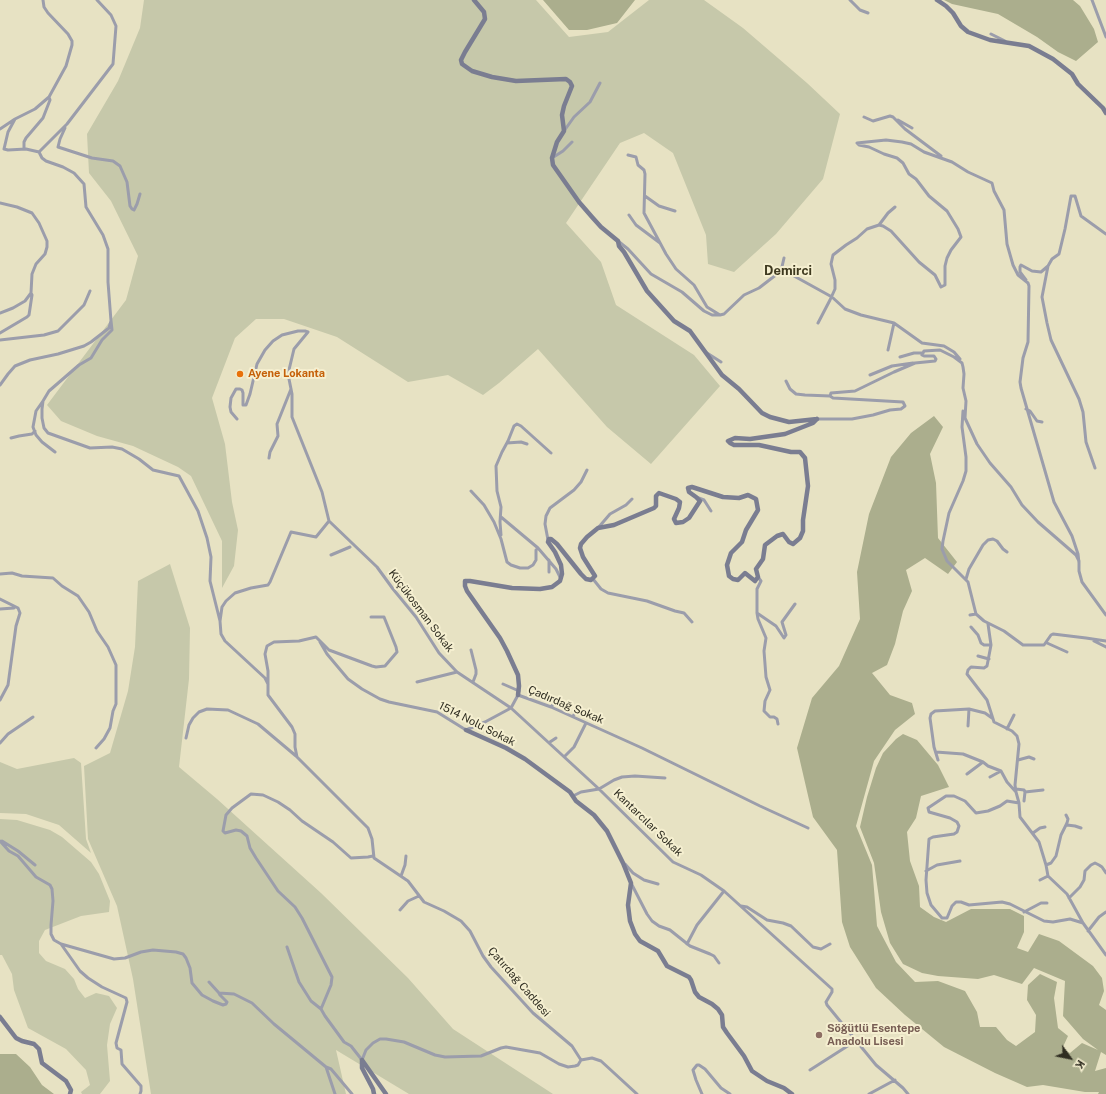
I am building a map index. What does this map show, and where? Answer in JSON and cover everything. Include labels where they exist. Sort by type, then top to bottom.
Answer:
[{"type":"street","points":[[0,129],[15,119],[35,109],[49,97],[66,66],[72,45],[68,34],[44,8],[43,0]]},
{"type":"street","points":[[39,152],[66,125],[106,74],[114,61],[116,26],[111,15],[97,0]]},
{"type":"street","points":[[474,0],[484,12],[485,18],[461,60],[462,64],[472,71],[516,81],[566,79],[572,86],[562,115],[564,131]]},
{"type":"street","points":[[850,0],[860,10],[868,13]]},
{"type":"street","points":[[937,0],[949,9],[961,26],[968,32],[990,40],[1029,46],[1053,59],[1072,74],[1078,84],[1103,108],[1106,113]]},
{"type":"street","points":[[1092,0],[1106,37]]},
{"type":"street","points":[[991,34],[1008,43]]},
{"type":"street","points":[[600,83],[590,102],[574,117],[557,142],[552,158],[552,165],[579,202],[601,227],[628,249],[648,271],[658,279],[685,294],[708,314],[712,315],[720,315],[728,311],[744,295],[759,288],[781,271],[784,258]]},
{"type":"street","points":[[26,149],[24,148],[24,142],[43,118],[50,100],[49,97]]},
{"type":"street","points":[[864,117],[873,121],[890,116],[912,128]]},
{"type":"street","points":[[15,119],[8,132],[4,148],[8,150],[26,149],[39,152]]},
{"type":"street","points":[[897,119],[905,129],[944,158],[992,183],[994,191],[1004,210],[1007,244],[1013,265],[1018,275],[1028,283]]},
{"type":"street","points":[[66,125],[58,146],[92,158],[113,161],[120,166],[127,182],[130,206],[132,210],[134,210],[140,194]]},
{"type":"street","points":[[818,323],[835,289],[835,280],[831,264],[833,255],[863,232],[871,228],[884,226],[891,231],[919,262],[935,275],[941,287],[945,285],[945,266],[947,258],[961,237],[947,211],[929,196],[916,179],[910,174],[903,163],[897,158],[857,144],[886,140],[902,142],[911,144],[924,152],[944,158]]},
{"type":"street","points":[[552,158],[563,151],[572,142]]},
{"type":"street","points":[[39,152],[42,158],[46,161],[63,166],[74,173],[84,184],[86,207],[103,235],[108,249],[108,282],[112,330],[102,340],[91,358],[79,365],[52,388],[44,401],[40,404],[35,415],[33,427],[35,431],[45,445],[55,452]]},
{"type":"street","points":[[628,155],[636,157],[638,165],[644,170],[644,213],[660,243],[676,269],[694,286],[707,307],[720,315]]},
{"type":"street","points":[[645,196],[655,204],[675,211]]},
{"type":"street","points":[[1095,468],[1086,442],[1080,398],[1051,340],[1042,297],[1048,266],[1052,259],[1059,254],[1061,250],[1071,196],[1075,196],[1082,216],[1106,234]]},
{"type":"street","points":[[0,203],[17,207],[32,213],[36,217],[45,235],[47,247],[45,254],[36,264],[32,274],[30,315],[28,318],[0,333]]},
{"type":"street","points":[[879,226],[888,213],[895,207]]},
{"type":"street","points":[[629,215],[636,225],[660,243]]},
{"type":"street","points":[[618,241],[619,246],[647,291],[674,321],[690,331],[726,379],[755,406],[770,417],[789,422],[817,419],[838,420],[860,418],[890,410],[901,409],[905,406],[903,402],[895,401],[832,398],[830,396],[796,394],[790,389],[786,382]]},
{"type":"street","points":[[1048,266],[1041,272],[1036,272],[1021,265],[1020,266],[1020,272],[1030,286],[1028,342],[1023,358],[1020,382],[1026,409],[1054,502],[1072,536],[1078,554],[1081,579],[1106,615]]},
{"type":"street","points":[[781,271],[786,271],[832,297],[837,303],[849,311],[894,323],[922,343],[944,346],[954,352],[962,363],[964,374],[963,386],[966,399],[965,421],[977,444],[987,459],[1011,488],[1022,505],[1038,522],[1076,555],[1079,563]]},
{"type":"street","points":[[0,340],[44,335],[58,331],[84,305],[90,291]]},
{"type":"street","points":[[0,313],[25,301],[31,293]]},
{"type":"street","points":[[0,385],[15,366],[30,360],[58,354],[84,346],[109,328],[111,321]]},
{"type":"street","points":[[888,350],[894,323]]},
{"type":"street","points":[[220,621],[222,607],[235,593],[268,585],[287,539],[292,532],[316,537],[329,521],[322,492],[293,418],[291,389],[288,374],[293,352],[298,343],[308,333],[305,331],[295,331],[282,335],[264,350],[257,364],[246,405],[243,405],[243,393],[240,388],[236,389],[231,398],[231,412],[237,419]]},
{"type":"street","points":[[704,350],[722,362]]},
{"type":"street","points":[[900,357],[914,353],[923,353],[926,350],[940,350],[953,356],[962,363]]},
{"type":"street","points":[[870,375],[894,366],[935,361],[936,357],[924,356],[922,355],[923,353]]},
{"type":"street","points":[[830,396],[831,393],[855,391],[915,363]]},
{"type":"street","points":[[269,458],[270,452],[278,436],[278,424],[291,389]]},
{"type":"street","points":[[44,401],[42,409],[42,423],[48,433],[90,448],[112,447],[122,449],[139,459],[153,470],[179,476],[198,511],[207,538],[211,556],[210,581],[220,621],[221,634],[225,641],[265,678],[268,684]]},
{"type":"street","points":[[966,406],[962,423],[966,471],[963,482],[949,513],[942,545],[943,554],[946,560],[966,579],[969,584],[976,614],[988,624],[992,624],[1024,645],[1042,646],[1047,642],[1052,634],[1088,638],[1106,642]]},
{"type":"street","points":[[1026,409],[1030,411],[1038,421],[1042,422]]},
{"type":"street","points":[[778,724],[774,717],[770,717],[764,711],[765,701],[770,690],[766,677],[764,651],[766,638],[757,614],[758,589],[761,582],[756,570],[763,559],[765,545],[769,541],[783,534],[789,542],[793,544],[800,538],[804,531],[803,520],[808,486],[805,458],[800,452],[791,452],[759,445],[734,445],[728,441],[730,439],[750,439],[785,434],[813,423],[817,419]]},
{"type":"street","points":[[501,538],[501,507],[497,491],[496,466],[514,426],[517,424],[521,426],[551,454]]},
{"type":"street","points":[[11,438],[32,434],[35,431]]},
{"type":"street","points":[[507,443],[521,442],[527,444]]},
{"type":"street","points":[[560,581],[562,574],[561,565],[548,540],[545,524],[546,516],[550,508],[574,490],[581,482],[587,470]]},
{"type":"street","points":[[598,528],[614,525],[654,508],[656,506],[656,496],[659,493],[679,500],[680,504],[674,519],[676,523],[684,522],[699,505],[700,501],[688,490],[690,487],[723,497],[738,498],[748,495],[756,499],[758,510],[746,530],[742,542],[731,553],[727,565],[729,576],[736,580],[738,580],[745,573],[753,580],[757,580],[758,577]]},
{"type":"street","points":[[471,491],[484,505],[494,522],[501,538],[507,562],[520,568],[528,568],[533,565],[536,560],[536,550],[538,548]]},
{"type":"street","points":[[696,497],[704,500],[711,511]]},
{"type":"street","points":[[632,499],[626,505],[610,514],[581,544],[580,548],[583,557],[595,576],[593,579],[601,589],[608,593],[647,601],[684,613],[692,622]]},
{"type":"street","points":[[501,517],[538,548],[560,575],[560,581]]},
{"type":"street","name":"Küçükosman Sokak","points":[[329,521],[377,567],[416,617],[439,653],[457,672],[511,708]]},
{"type":"street","points":[[966,579],[969,569],[983,544],[988,540],[992,539],[997,541],[1003,550],[1007,552]]},
{"type":"street","points":[[548,540],[553,540],[586,579],[593,579]]},
{"type":"street","points":[[331,555],[350,547]]},
{"type":"street","points":[[549,560],[549,572]]},
{"type":"street","points":[[0,574],[12,573],[22,576],[53,578],[62,586],[78,596],[89,612],[97,631],[108,647],[116,665],[116,704],[113,711],[110,728],[104,739],[96,748]]},
{"type":"street","name":"Çadırdağ Sokak","points":[[560,581],[552,587],[540,589],[512,588],[465,581],[467,591],[500,638],[507,651],[518,675],[519,693],[642,748],[808,828]]},
{"type":"street","points":[[0,599],[20,610],[16,626],[8,685],[0,700]]},
{"type":"street","points":[[757,614],[776,626],[784,638],[786,635],[782,622],[795,604]]},
{"type":"street","points":[[0,609],[17,607]]},
{"type":"street","points":[[970,615],[976,614]]},
{"type":"street","points":[[298,757],[295,747],[295,734],[292,727],[268,695],[269,680],[265,654],[267,646],[278,642],[299,641],[316,637],[333,652],[372,666],[385,666],[397,652],[396,647],[384,617],[372,617]]},
{"type":"street","points":[[988,624],[991,645],[987,666],[984,668],[971,667],[967,674],[987,700],[994,722],[1017,736],[1019,744],[1016,791],[1020,817],[1039,842],[1048,876],[1067,894],[1088,931],[1106,955]]},
{"type":"street","points":[[970,627],[978,635],[981,643],[984,645],[991,645]]},
{"type":"street","points":[[1088,638],[1106,647]]},
{"type":"street","name":"1514 Nolu Sokak","points":[[320,642],[327,654],[348,679],[362,689],[380,699],[389,702],[437,712],[466,730],[506,748],[552,778],[570,792],[576,801],[594,815],[607,831],[623,863],[631,884]]},
{"type":"street","points":[[1047,642],[1067,652]]},
{"type":"street","points":[[471,650],[476,670],[473,682]]},
{"type":"street","points":[[978,656],[988,659]]},
{"type":"street","points":[[417,682],[457,672]]},
{"type":"street","points":[[466,730],[486,722],[511,708],[519,693],[503,684]]},
{"type":"street","points":[[551,707],[557,700]]},
{"type":"street","name":"Kantarcılar Sokak","points":[[511,708],[550,742],[673,862],[701,875],[724,891],[832,989],[832,992],[826,1002],[827,1005],[857,1040]]},
{"type":"street","points":[[186,738],[191,721],[199,712],[207,709],[228,710],[258,724],[298,757],[368,828],[372,839],[373,856],[351,858],[333,842],[302,821],[290,810],[263,795],[251,794],[232,808],[226,815],[223,831],[225,833],[236,830],[241,831],[247,836],[250,848],[278,891],[295,907],[302,918],[332,977],[331,985],[321,1009]]},
{"type":"street","points":[[572,716],[578,709]]},
{"type":"street","points":[[938,760],[930,718],[931,714],[935,711],[969,709],[981,711],[992,718]]},
{"type":"street","points":[[968,726],[969,709]]},
{"type":"street","points":[[1007,729],[1014,715]]},
{"type":"street","points":[[0,743],[11,731],[33,717]]},
{"type":"street","points":[[564,756],[574,747],[586,723]]},
{"type":"street","points":[[550,742],[556,738]]},
{"type":"street","points":[[936,752],[963,754],[983,762],[988,766],[1001,771],[1007,782],[1016,791]]},
{"type":"street","points":[[1018,760],[1030,757],[1034,759]]},
{"type":"street","points":[[968,774],[983,762]]},
{"type":"street","points":[[990,777],[1001,771]]},
{"type":"street","points":[[573,796],[581,792],[599,789],[614,780],[626,777],[665,778]]},
{"type":"street","points":[[1016,791],[1024,790],[1025,792],[1043,790]]},
{"type":"street","points":[[1024,801],[1025,792]]},
{"type":"street","points":[[1019,803],[1007,801],[988,811],[976,813],[962,799],[946,796],[928,808],[929,812],[950,818],[957,822],[958,826],[958,832],[954,834],[933,837],[930,839],[926,871],[928,897],[942,918],[946,918],[952,906],[956,902],[969,905],[1002,902],[1010,904],[1040,920],[1048,922],[1070,919],[1083,923]]},
{"type":"street","points":[[1046,865],[1051,863],[1055,858],[1061,835],[1067,825],[1068,819],[1066,815]]},
{"type":"street","points":[[1067,825],[1081,828]]},
{"type":"street","points":[[1033,833],[1040,828],[1045,827]]},
{"type":"street","points":[[0,840],[18,851],[35,865]]},
{"type":"street","points":[[0,840],[9,850],[18,856],[36,877],[50,885],[52,888],[53,901],[51,934],[54,940],[61,944],[114,959],[124,958],[141,952],[153,950],[183,954],[190,968],[192,983],[202,995],[223,1005],[226,1004],[227,1002],[209,982]]},
{"type":"street","name":"Çatırdağ Caddesi","points":[[373,856],[377,861],[408,881],[424,902],[462,921],[470,931],[483,956],[491,967],[533,1014],[567,1042],[581,1060]]},
{"type":"street","points":[[401,876],[405,865],[406,856]]},
{"type":"street","points":[[926,871],[937,865],[960,861]]},
{"type":"street","points":[[623,863],[644,880],[658,884]]},
{"type":"street","points":[[1069,898],[1084,880],[1085,871],[1090,865],[1095,863],[1099,864],[1106,873]]},
{"type":"street","points":[[1040,880],[1048,876]]},
{"type":"street","points":[[631,884],[649,918],[659,926],[670,930],[686,944],[714,956],[719,963]]},
{"type":"street","points":[[631,884],[628,905],[630,921],[635,934],[640,941],[658,951],[667,966],[689,976],[695,992],[700,998],[718,1009],[722,1016],[723,1027],[740,1050],[752,1070],[767,1081],[784,1088],[792,1094]]},
{"type":"street","points":[[686,944],[697,925],[724,891]]},
{"type":"street","points":[[400,910],[408,901],[419,896]]},
{"type":"street","points":[[1024,912],[1041,903],[1047,903]]},
{"type":"street","points":[[741,906],[747,907],[767,920],[791,926],[813,947],[821,949],[830,944]]},
{"type":"street","points":[[1088,931],[1106,912]]},
{"type":"street","points":[[61,944],[80,971],[88,978],[102,987],[126,998],[127,1002],[116,1043],[117,1048],[121,1050],[122,1064],[141,1086],[140,1094]]},
{"type":"street","points":[[287,947],[299,982],[311,1001],[321,1009],[344,1042],[351,1046],[386,1094]]},
{"type":"street","points":[[220,993],[234,994],[252,1003],[274,1024],[331,1070],[352,1094]]},
{"type":"street","points":[[0,1017],[16,1038],[34,1044],[39,1049],[42,1063],[66,1081],[70,1094]]},
{"type":"street","points":[[374,1094],[362,1068],[362,1060],[366,1050],[373,1043],[386,1039],[404,1042],[435,1055],[445,1057],[481,1056],[506,1047],[540,1053],[559,1064],[568,1067],[578,1065],[581,1060],[592,1058],[600,1062],[637,1094]]},
{"type":"street","points":[[810,1070],[857,1040],[880,1069],[908,1094]]},
{"type":"street","points":[[702,1094],[693,1070],[697,1065],[705,1069],[721,1088],[730,1094]]},
{"type":"street","points":[[326,1067],[335,1094]]},
{"type":"street","points":[[869,1094],[894,1080]]},
{"type":"green space","points":[[144,0],[536,0],[569,37],[608,32],[649,0],[704,0],[743,28],[807,83],[840,114],[823,179],[776,234],[734,272],[708,264],[706,235],[673,153],[644,133],[620,143],[566,223],[601,262],[616,305],[694,355],[720,386],[651,464],[607,427],[538,349],[483,395],[448,375],[408,382],[337,337],[284,319],[256,319],[235,338],[212,398],[225,444],[232,502],[238,530],[234,566],[222,588],[222,541],[191,476],[178,467],[133,446],[97,436],[61,421],[47,405],[126,300],[138,256],[111,201],[89,173],[87,134],[118,81],[140,28]]},
{"type":"green space","points":[[543,0],[635,0],[617,23],[587,30],[569,30]]},
{"type":"green space","points":[[944,0],[1073,0],[1080,6],[1094,29],[1098,42],[1076,61],[1058,52],[1037,37],[998,14],[952,4]]},
{"type":"green space","points":[[934,416],[943,427],[930,454],[936,483],[938,538],[957,562],[948,574],[925,558],[906,570],[912,591],[903,611],[895,644],[887,665],[872,673],[890,695],[912,703],[915,714],[895,730],[874,761],[856,826],[872,865],[877,926],[896,962],[915,982],[938,981],[965,991],[977,1012],[980,1027],[996,1027],[1007,1040],[1016,1046],[1035,1032],[1036,1015],[1027,1000],[1028,985],[1040,974],[1057,982],[1054,998],[1058,1028],[1068,1036],[1062,1049],[1070,1053],[1082,1043],[1098,1050],[1083,1039],[1063,1016],[1065,981],[1034,968],[1022,984],[994,975],[978,979],[938,976],[922,973],[903,964],[890,943],[881,912],[874,863],[860,827],[876,768],[883,753],[903,734],[917,740],[938,765],[949,787],[921,796],[916,818],[907,832],[910,861],[919,886],[920,907],[934,917],[946,922],[971,909],[1010,909],[1024,916],[1024,932],[1017,948],[1028,952],[1039,934],[1059,941],[1093,966],[1102,978],[1104,991],[1099,1005],[1106,1010],[1106,1055],[1101,1052],[1095,1071],[1106,1068],[1106,1094],[1043,1085],[1027,1087],[995,1073],[944,1047],[905,1015],[876,988],[850,947],[842,922],[837,850],[813,817],[797,748],[812,698],[839,666],[860,619],[857,572],[869,514],[891,457],[911,433]]},
{"type":"green space","points":[[170,564],[190,628],[189,679],[179,767],[217,799],[321,893],[408,978],[453,1029],[553,1094],[409,1094],[336,1050],[346,1094],[151,1094],[133,979],[117,906],[88,839],[84,766],[110,753],[128,691],[135,647],[138,581]]},
{"type":"green space","points":[[74,758],[81,763],[86,839],[91,853],[59,825],[26,814],[0,813],[0,762],[17,769]]},
{"type":"green space","points":[[0,819],[17,820],[50,830],[62,837],[91,862],[99,874],[110,901],[109,912],[81,916],[45,930],[39,941],[39,953],[46,961],[65,969],[74,979],[78,989],[85,998],[96,993],[109,996],[117,1008],[110,1024],[107,1045],[110,1081],[100,1094],[82,1094],[81,1092],[90,1085],[86,1070],[66,1049],[28,1028],[14,990],[12,974],[2,955],[0,955]]},
{"type":"green space","points":[[0,1054],[16,1054],[30,1067],[42,1085],[54,1094],[0,1094]]},
{"type":"place","name":"Ayene Lokanta","points":[[240,374]]},
{"type":"place","name":"Söğütlü Esentepe Anadolu Lisesi","points":[[819,1035]]},
{"type":"district","name":"Demirci","points":[[788,271]]}]
